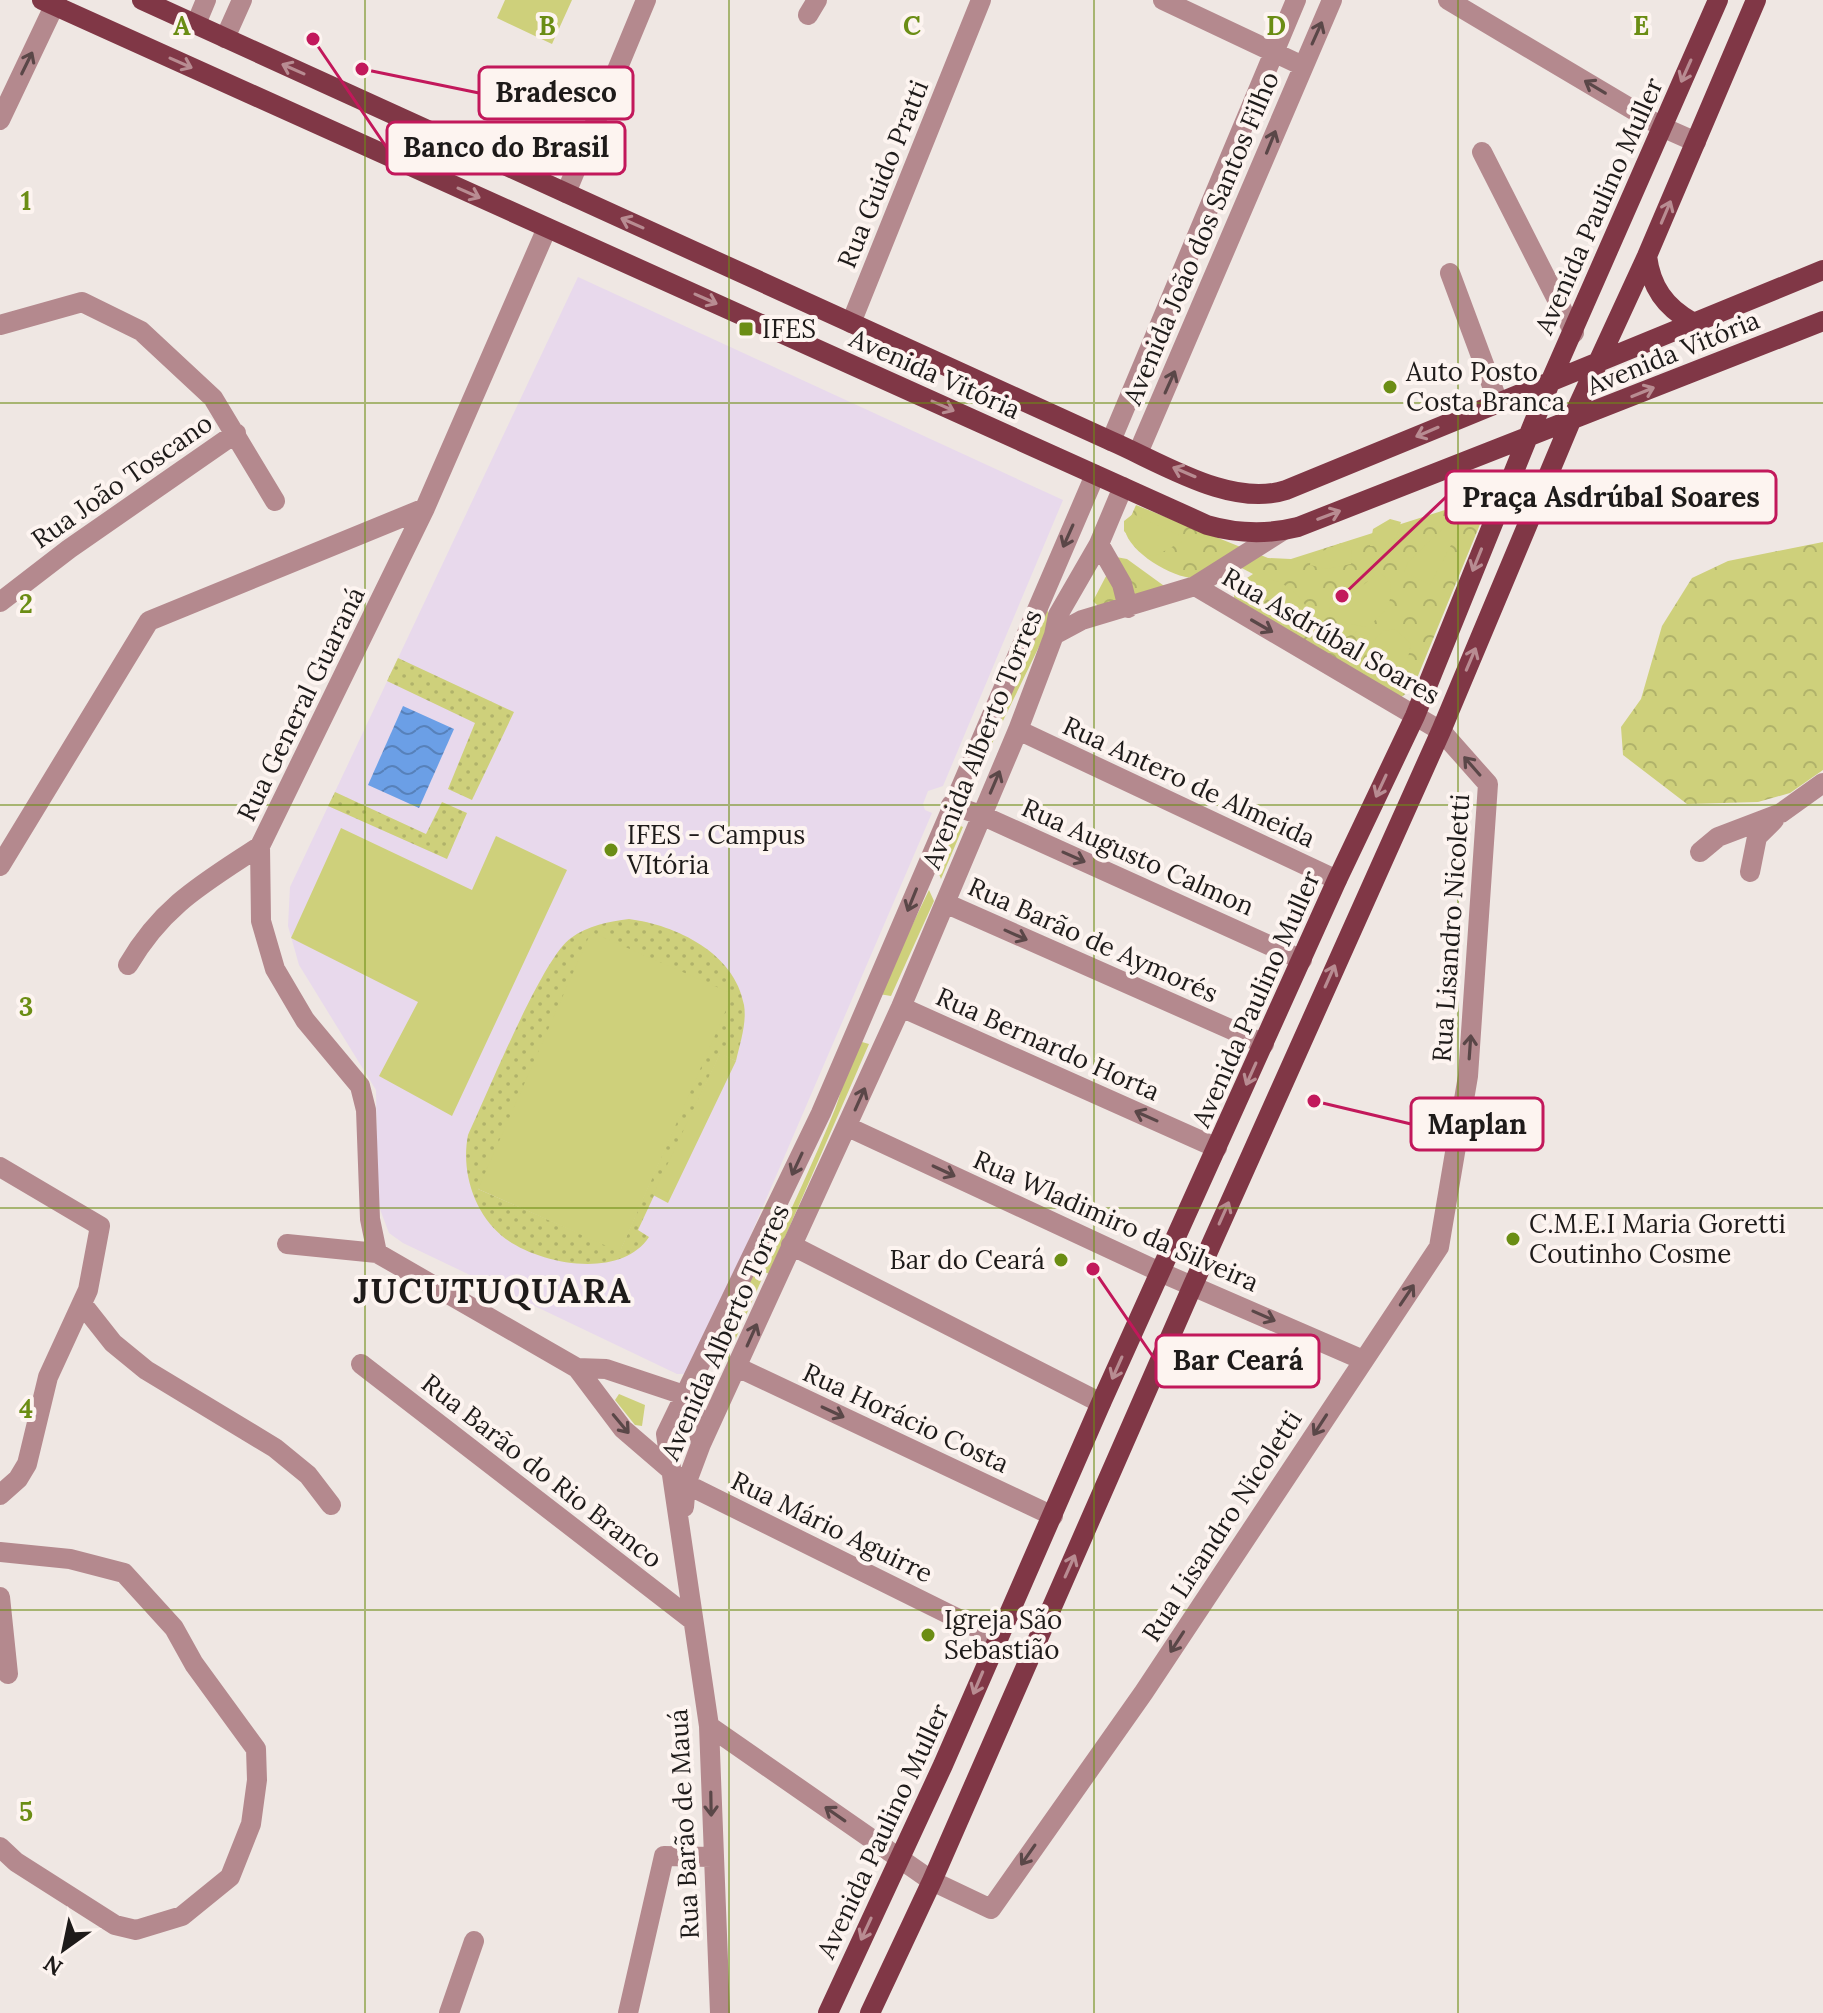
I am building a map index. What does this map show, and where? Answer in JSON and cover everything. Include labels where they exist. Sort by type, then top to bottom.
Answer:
[{"type":"main road","name":"Avenida Vitória","points":[[142,0],[1111,441],[1240,495],[1271,495],[1823,270]]},
{"type":"main road","name":"Avenida Paulino Muller","points":[[828,2013],[1337,880],[1415,716],[1551,380],[1718,0]]},
{"type":"main road","points":[[870,2013],[932,1881],[1193,1285],[1441,731],[1571,421],[1647,256],[1756,0]]},
{"type":"main road","name":"Avenida Vitória","points":[[51,2],[1095,475],[1226,531],[1282,531],[1823,321]]},
{"type":"main road","points":[[1647,256],[1660,296],[1671,309],[1692,322]]},
{"type":"main road","points":[[1095,475],[1111,441]]},
{"type":"main road","points":[[1123,487],[1138,453]]},
{"type":"street","points":[[196,24],[206,0]]},
{"type":"street","points":[[225,38],[242,0]]},
{"type":"street","points":[[566,193],[646,0]]},
{"type":"street","name":"Rua Guido Pratti","points":[[851,323],[981,0]]},
{"type":"street","points":[[1163,0],[1303,66]]},
{"type":"street","name":"Avenida João dos Santos Filho","points":[[1111,441],[1296,0]]},
{"type":"street","name":"Avenida João dos Santos Filho","points":[[1138,453],[1332,0]]},
{"type":"street","points":[[1448,0],[1662,127],[1696,142]]},
{"type":"street","points":[[0,120],[51,2]]},
{"type":"street","points":[[1482,152],[1574,333]]},
{"type":"street","name":"Rua General Guaraná","points":[[377,1253],[370,1219],[366,1110],[360,1086],[305,1020],[275,969],[261,921],[260,846],[425,508],[547,228]]},
{"type":"street","points":[[1450,273],[1498,402]]},
{"type":"street","points":[[0,325],[82,302],[141,331],[213,398],[275,501]]},
{"type":"street","name":"Rua João Toscano","points":[[0,602],[69,549],[236,433]]},
{"type":"street","name":"Avenida Alberto Torres","points":[[680,1539],[680,1478],[666,1434],[821,1113],[1095,475]]},
{"type":"street","name":"Avenida Alberto Torres","points":[[680,1478],[701,1444],[848,1127],[1018,730],[1056,625],[1099,544],[1123,487]]},
{"type":"street","points":[[0,866],[149,621],[425,508]]},
{"type":"street","points":[[1041,597],[1056,625],[1128,608],[1195,586],[1282,531]]},
{"type":"street","points":[[1099,544],[1122,584],[1128,608]]},
{"type":"street","name":"Rua Asdrúbal Soares","points":[[1195,586],[1441,731]]},
{"type":"street","name":"Rua Antero de Almeida","points":[[1018,730],[1337,880]]},
{"type":"street","name":"Rua Lisandro Nicoletti","points":[[709,1726],[898,1859],[932,1881],[991,1909],[1144,1692],[1439,1247],[1468,1076],[1488,784],[1441,731]]},
{"type":"street","points":[[1750,872],[1757,837],[1781,813],[1823,783]]},
{"type":"street","name":"Rua Augusto Calmon","points":[[951,805],[981,815],[1302,960]]},
{"type":"street","points":[[1700,852],[1718,837],[1781,813]]},
{"type":"street","points":[[128,965],[147,931],[180,900],[260,846]]},
{"type":"street","name":"Rua Barão de Aymorés","points":[[945,903],[1264,1044]]},
{"type":"street","name":"Rua Bernardo Horta","points":[[901,1007],[1217,1148]]},
{"type":"street","name":"Rua Wladimiro da Silveira","points":[[848,1127],[1160,1272],[1363,1360]]},
{"type":"street","points":[[0,1167],[100,1226],[83,1305],[48,1377],[27,1464],[18,1479],[0,1495]]},
{"type":"street","points":[[287,1244],[377,1253],[577,1368],[606,1369],[687,1396],[693,1399],[701,1444]]},
{"type":"street","points":[[791,1245],[1101,1403]]},
{"type":"street","points":[[83,1305],[113,1343],[146,1370],[275,1448],[308,1475],[331,1505]]},
{"type":"street","name":"Rua Barão do Rio Branco","points":[[361,1364],[691,1619]]},
{"type":"street","name":"Rua Horácio Costa","points":[[737,1367],[1053,1516]]},
{"type":"street","name":"Rua Mário Aguirre","points":[[577,1368],[623,1429],[680,1478],[997,1638]]},
{"type":"street","name":"Rua Barão de Mauá","points":[[680,1539],[709,1726],[720,2013]]},
{"type":"street","points":[[0,1552],[70,1559],[124,1573],[174,1628],[194,1664],[256,1749],[257,1780],[251,1824],[230,1877],[182,1916],[136,1930],[115,1925],[16,1862],[0,1847]]},
{"type":"street","points":[[0,1597],[8,1674]]},
{"type":"street","points":[[628,2013],[664,1856],[712,1857]]},
{"type":"street","points":[[449,2013],[474,1941]]},
{"type":"shaded area","name":"IFES - Campus VItória","points":[[578,277],[1063,500],[943,786],[928,791],[923,804],[925,810],[932,813],[691,1374],[677,1374],[403,1243],[389,1233],[378,1204],[376,1090],[299,965],[288,926],[290,887]]},
{"type":"green space","points":[[505,0],[572,0],[552,44],[497,18]]},
{"type":"green space","points":[[1492,495],[1413,688],[1399,699],[1234,598],[1235,586],[1253,574],[1236,565],[1199,578],[1174,574],[1134,547],[1125,530],[1136,505],[1268,558],[1291,559]]},
{"type":"green space","points":[[1133,514],[1183,537],[1183,541],[1155,556],[1145,555],[1124,531],[1124,521]]},
{"type":"green space","points":[[1390,519],[1401,522],[1396,538],[1384,546],[1370,546],[1373,529]]},
{"type":"green space","points":[[1452,520],[1460,528],[1430,585],[1404,572],[1408,562]]},
{"type":"green space","points":[[1823,542],[1823,770],[1790,793],[1758,802],[1687,804],[1623,755],[1621,727],[1641,699],[1662,626],[1692,578],[1728,561]]},
{"type":"green space","points":[[1341,543],[1352,549],[1351,564],[1327,569],[1310,565],[1311,556]]},
{"type":"green space","points":[[1116,557],[1127,559],[1167,588],[1098,606],[1093,601]]},
{"type":"green space","points":[[1376,574],[1381,574],[1390,582],[1389,603],[1383,613],[1366,627],[1336,621],[1329,609],[1337,595],[1361,587]]},
{"type":"green space","points":[[1269,579],[1286,586],[1308,609],[1302,624],[1295,625],[1280,615],[1276,604],[1261,596],[1258,590]]},
{"type":"green space","points":[[1046,608],[1052,620],[963,803]]},
{"type":"green space","points":[[1316,618],[1340,630],[1358,632],[1328,645],[1309,633]]},
{"type":"green space","points":[[1395,629],[1411,644],[1407,662],[1393,679],[1379,679],[1368,669],[1366,649],[1383,631]]},
{"type":"green space","points":[[398,658],[514,712],[472,800],[448,789],[475,723],[387,681]]},
{"type":"green space","points":[[335,792],[426,834],[442,802],[467,813],[447,859],[328,806]]},
{"type":"green space","points":[[956,824],[963,827],[941,879],[937,869]]},
{"type":"green space","points":[[341,828],[472,890],[496,836],[567,870],[452,1116],[379,1076],[418,1002],[291,938]]},
{"type":"green space","points":[[929,890],[934,901],[891,996],[879,994]]},
{"type":"green space","points":[[629,919],[684,935],[701,945],[729,970],[744,1005],[743,1033],[736,1061],[720,1054],[638,1230],[649,1237],[636,1251],[619,1259],[577,1264],[535,1254],[517,1246],[492,1226],[483,1215],[472,1190],[466,1148],[468,1135],[501,1060],[545,972],[559,951],[584,930]],"holes":[[[732,994],[620,1251],[478,1189]]]},
{"type":"green space","points":[[591,932],[733,994],[620,1252],[478,1189]]},
{"type":"green space","points":[[862,1042],[869,1044],[769,1274],[765,1272],[725,1363],[726,1347],[745,1303],[753,1273],[763,1269],[767,1262],[827,1128],[852,1056]]},
{"type":"green space","points":[[720,1053],[736,1061],[668,1203],[653,1195]]},
{"type":"green space","points":[[619,1394],[645,1405],[642,1426],[635,1425],[615,1400]]},
{"type":"water","points":[[403,706],[454,729],[419,808],[368,785]]},
{"type":"place","name":"Banco do Brasil","points":[[313,39]]},
{"type":"place","name":"Bradesco","points":[[362,69]]},
{"type":"place","name":"IFES","points":[[746,329]]},
{"type":"place","name":"Auto Posto Costa Branca","points":[[1390,387]]},
{"type":"place","name":"Praça Asdrúbal Soares","points":[[1342,596]]},
{"type":"place","name":"IFES - Campus VItória","points":[[611,850]]},
{"type":"place","name":"Maplan","points":[[1314,1101]]},
{"type":"place","name":"C.M.E.I Maria Goretti Coutinho Cosme","points":[[1513,1239]]},
{"type":"place","name":"Bar do Ceará","points":[[1061,1260]]},
{"type":"place","name":"Bar Ceará","points":[[1093,1269]]},
{"type":"place","name":"Igreja São Sebastião","points":[[928,1635]]},
{"type":"district","name":"JUCUTUQUARA","points":[[493,1291]]}]
